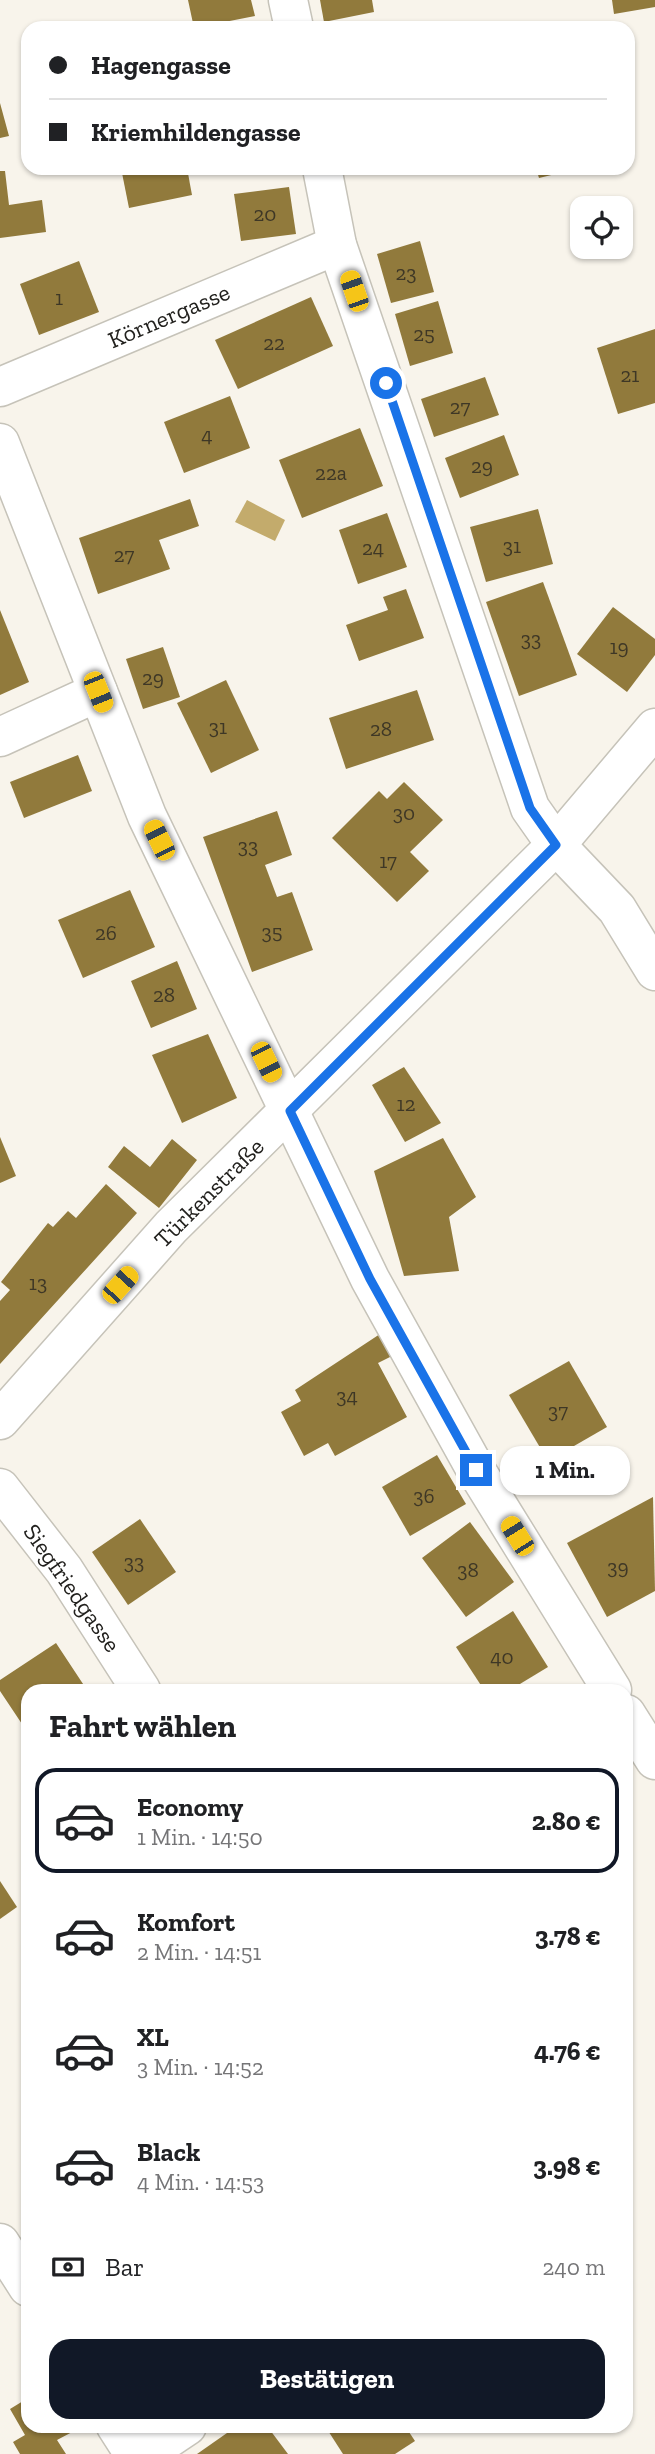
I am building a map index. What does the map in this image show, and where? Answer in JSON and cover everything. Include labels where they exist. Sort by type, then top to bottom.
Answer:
[{"type":"street","points":[[288,0],[292,21]]},
{"type":"street","points":[[323,175],[337,245],[530,808],[556,845],[617,909],[655,971]]},
{"type":"street","name":"Körnergasse","points":[[0,387],[337,245]]},
{"type":"street","points":[[0,443],[147,816],[370,1279],[476,1470],[608,1684]]},
{"type":"street","points":[[0,737],[98,692]]},
{"type":"street","name":"Türkenstraße","points":[[0,1420],[171,1227],[556,845],[655,728]]},
{"type":"street","name":"Siegfriedgasse","points":[[0,1488],[64,1570],[137,1684]]},
{"type":"street","points":[[633,1725],[655,1760]]},
{"type":"street","points":[[0,2243],[21,2276]]},
{"type":"street","points":[[120,2433],[134,2454]]},
{"type":"street","points":[[145,2454],[176,2433]]},
{"type":"shaded area","points":[[247,500],[285,520],[275,541],[235,522]]},
{"type":"building","points":[[188,0],[251,0],[255,16],[230,21],[192,21]]},
{"type":"building","points":[[320,0],[372,0],[374,12],[324,21]]},
{"type":"building","points":[[612,0],[655,0],[655,7],[614,14]]},
{"type":"building","points":[[0,103],[9,136],[0,138]]},
{"type":"building","points":[[0,171],[5,171],[9,205],[42,200],[46,232],[0,238]]},
{"type":"building","points":[[122,175],[188,175],[192,195],[129,208]]},
{"type":"building","points":[[289,187],[296,234],[241,241],[234,194]]},
{"type":"building","points":[[420,241],[434,292],[391,303],[377,254]]},
{"type":"building","points":[[79,261],[99,312],[39,335],[20,284]]},
{"type":"building","points":[[311,297],[333,346],[238,389],[215,340]]},
{"type":"building","points":[[438,301],[453,353],[410,366],[395,314]]},
{"type":"building","points":[[655,329],[655,403],[618,414],[597,348]]},
{"type":"building","points":[[485,377],[499,415],[434,437],[421,399]]},
{"type":"building","points":[[230,396],[250,448],[184,473],[164,422]]},
{"type":"building","points":[[360,428],[383,486],[302,518],[279,460]]},
{"type":"building","points":[[504,435],[519,475],[460,498],[445,458]]},
{"type":"building","points":[[190,499],[199,526],[159,540],[170,569],[98,594],[79,538]]},
{"type":"building","points":[[538,509],[553,564],[486,582],[470,527]]},
{"type":"building","points":[[387,513],[407,567],[358,584],[339,530]]},
{"type":"building","points":[[543,582],[577,675],[519,696],[486,602]]},
{"type":"building","points":[[406,589],[424,638],[359,661],[346,625],[388,610],[383,597]]},
{"type":"building","points":[[613,607],[655,639],[655,655],[627,692],[577,654]]},
{"type":"building","points":[[0,610],[29,682],[0,695]]},
{"type":"building","points":[[163,647],[180,697],[143,709],[126,659]]},
{"type":"building","points":[[226,680],[259,750],[211,773],[177,703]]},
{"type":"building","points":[[417,690],[434,740],[346,769],[329,718]]},
{"type":"building","points":[[78,755],[92,791],[24,818],[10,782]]},
{"type":"building","points":[[404,782],[443,820],[410,852],[429,871],[397,902],[332,838],[379,791],[387,799]]},
{"type":"building","points":[[277,811],[292,855],[265,865],[277,897],[292,892],[313,950],[252,972],[203,837]]},
{"type":"building","points":[[130,890],[155,947],[83,978],[58,920]]},
{"type":"building","points":[[177,961],[197,1009],[151,1028],[131,981]]},
{"type":"building","points":[[208,1034],[237,1098],[182,1123],[152,1055]]},
{"type":"building","points":[[404,1067],[441,1123],[405,1142],[372,1085]]},
{"type":"building","points":[[0,1137],[16,1176],[0,1183]]},
{"type":"building","points":[[443,1138],[476,1197],[449,1217],[459,1271],[404,1276],[374,1171]]},
{"type":"building","points":[[172,1139],[197,1160],[159,1208],[108,1167],[124,1146],[150,1167]]},
{"type":"building","points":[[106,1184],[137,1213],[0,1364],[0,1301],[10,1290],[1,1282],[48,1223],[53,1227],[68,1211],[76,1218]]},
{"type":"building","points":[[380,1334],[392,1356],[378,1363],[407,1417],[335,1456],[328,1443],[304,1456],[281,1412],[301,1401],[295,1390]]},
{"type":"building","points":[[569,1361],[607,1427],[548,1461],[509,1395]]},
{"type":"building","points":[[437,1455],[466,1504],[410,1536],[382,1487]]},
{"type":"building","points":[[653,1497],[655,1591],[607,1617],[567,1543]]},
{"type":"building","points":[[140,1519],[176,1572],[128,1605],[92,1552]]},
{"type":"building","points":[[470,1522],[514,1582],[466,1617],[422,1558]]},
{"type":"building","points":[[513,1611],[548,1667],[520,1684],[480,1684],[456,1647]]},
{"type":"building","points":[[56,1643],[83,1684],[21,1684],[21,1722],[0,1691],[0,1680]]},
{"type":"building","points":[[0,1881],[17,1907],[0,1919]]},
{"type":"building","points":[[21,2402],[21,2428],[10,2409]]},
{"type":"building","points":[[24,2433],[70,2433],[57,2440],[66,2454],[20,2454],[13,2442],[25,2435]]},
{"type":"building","points":[[227,2433],[272,2433],[288,2454],[197,2454]]},
{"type":"building","points":[[330,2433],[410,2433],[415,2441],[395,2454],[343,2454]]},
{"type":"route","points":[[386,383],[530,808],[556,845],[290,1111],[370,1279],[476,1470]]}]
